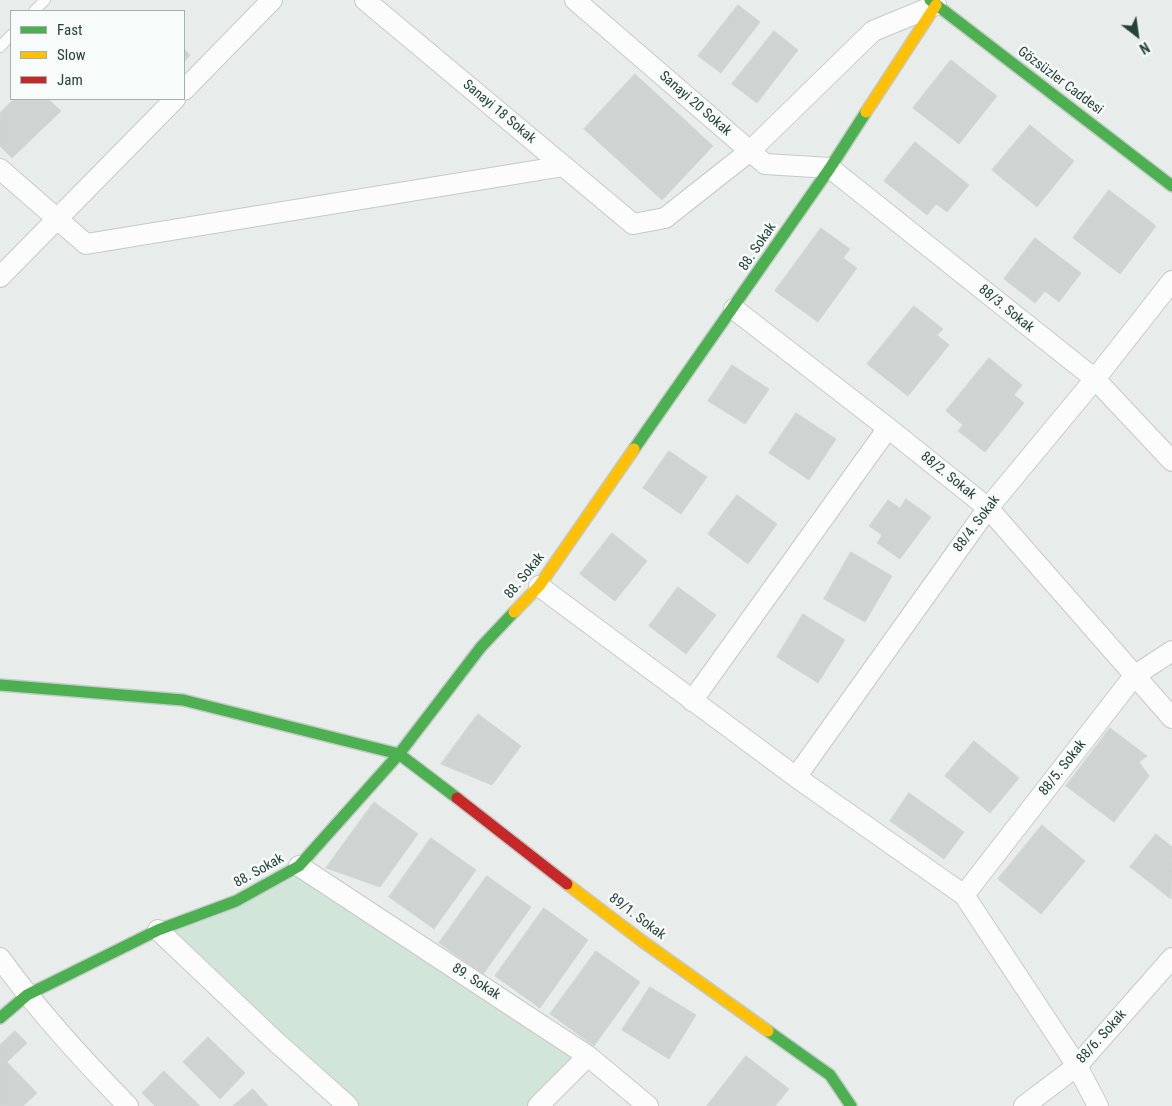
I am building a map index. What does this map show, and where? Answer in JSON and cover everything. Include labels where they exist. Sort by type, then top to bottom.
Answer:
[{"type":"street","points":[[185,89],[272,0]]},
{"type":"street","name":"Sanayi 18 Sokak","points":[[364,0],[633,224],[665,218],[750,151]]},
{"type":"street","name":"Sanayi 20 Sokak","points":[[576,0],[765,164],[830,168]]},
{"type":"street","points":[[750,151],[874,31],[933,2]]},
{"type":"street","name":"88. Sokak","points":[[0,1018],[27,995],[158,930],[236,900],[299,866],[400,754],[481,647],[539,586],[734,309],[830,168],[933,2]]},
{"type":"street","name":"Gözsüzler Caddesi","points":[[933,2],[1172,186]]},
{"type":"street","points":[[0,277],[174,100]]},
{"type":"street","points":[[0,169],[86,244],[564,166]]},
{"type":"street","name":"88/3. Sokak","points":[[830,168],[1095,379],[1172,461]]},
{"type":"street","name":"88/4. Sokak","points":[[796,777],[988,508],[1095,379],[1172,281]]},
{"type":"street","name":"88/2. Sokak","points":[[734,309],[988,508],[1172,718]]},
{"type":"street","points":[[692,701],[888,428]]},
{"type":"street","points":[[539,586],[796,777],[964,895],[1077,1066],[1098,1106]]},
{"type":"street","name":"88/5. Sokak","points":[[964,895],[1134,676],[1172,651]]},
{"type":"street","points":[[0,685],[183,700],[400,754]]},
{"type":"street","name":"89/1. Sokak","points":[[400,754],[642,940],[830,1074],[851,1106]]},
{"type":"street","name":"89. Sokak","points":[[299,866],[588,1056],[648,1106]]},
{"type":"street","points":[[158,930],[348,1106]]},
{"type":"street","points":[[0,958],[27,995],[91,1068],[128,1106]]},
{"type":"street","name":"88/6. Sokak","points":[[1024,1106],[1077,1066],[1172,958]]},
{"type":"street","points":[[538,1106],[588,1056]]},
{"type":"lane","points":[[35,10],[45,0]]},
{"type":"lane","points":[[0,47],[10,36]]},
{"type":"green space","points":[[300,875],[579,1057],[530,1106],[359,1106],[171,932]]},
{"type":"building","points":[[738,5],[760,22],[721,73],[698,56]]},
{"type":"building","points":[[774,31],[798,50],[757,103],[732,84]]},
{"type":"building","points":[[185,50],[190,55],[185,61]]},
{"type":"building","points":[[951,60],[997,96],[959,144],[913,108]]},
{"type":"building","points":[[635,74],[713,146],[662,200],[584,129]]},
{"type":"building","points":[[13,100],[49,100],[61,111],[12,158],[0,146],[0,113]]},
{"type":"building","points":[[1030,125],[1074,161],[1037,207],[992,170]]},
{"type":"building","points":[[915,142],[969,185],[947,212],[936,204],[927,215],[884,181]]},
{"type":"building","points":[[1109,190],[1156,226],[1120,274],[1073,238]]},
{"type":"building","points":[[821,228],[850,249],[843,258],[857,268],[818,322],[775,291]]},
{"type":"building","points":[[1035,238],[1081,273],[1059,302],[1045,291],[1035,303],[1004,279]]},
{"type":"building","points":[[914,306],[943,329],[937,335],[949,345],[908,396],[867,364]]},
{"type":"building","points":[[989,358],[1022,385],[1014,395],[1024,403],[985,452],[958,431],[963,425],[946,411]]},
{"type":"building","points":[[732,365],[769,389],[745,424],[708,401]]},
{"type":"building","points":[[796,413],[836,439],[809,480],[769,453]]},
{"type":"building","points":[[669,451],[707,477],[681,514],[643,488]]},
{"type":"building","points":[[737,495],[777,524],[748,564],[708,534]]},
{"type":"building","points":[[906,499],[931,517],[900,559],[877,543],[882,535],[869,526],[888,500],[900,508]]},
{"type":"building","points":[[612,533],[647,561],[615,601],[580,574]]},
{"type":"building","points":[[851,552],[892,576],[865,622],[824,599]]},
{"type":"building","points":[[678,587],[716,615],[686,654],[649,626]]},
{"type":"building","points":[[803,614],[845,640],[818,683],[777,657]]},
{"type":"building","points":[[478,714],[521,746],[492,785],[441,764]]},
{"type":"building","points":[[1110,728],[1147,756],[1139,762],[1149,776],[1114,822],[1066,786]]},
{"type":"building","points":[[974,741],[1019,778],[990,813],[945,776]]},
{"type":"building","points":[[909,793],[964,832],[944,859],[890,821]]},
{"type":"building","points":[[374,802],[418,834],[380,887],[326,868]]},
{"type":"building","points":[[1042,825],[1085,861],[1041,914],[998,879]]},
{"type":"building","points":[[1156,834],[1172,847],[1171,899],[1130,867]]},
{"type":"building","points":[[431,838],[476,870],[434,929],[389,897]]},
{"type":"building","points":[[487,876],[531,907],[483,974],[439,943]]},
{"type":"building","points":[[544,908],[588,940],[540,1008],[495,976]]},
{"type":"building","points":[[596,951],[640,982],[594,1046],[550,1014]]},
{"type":"building","points":[[650,987],[696,1015],[669,1059],[622,1030]]},
{"type":"building","points":[[15,1031],[27,1043],[7,1062],[37,1093],[23,1106],[0,1106],[0,1045]]},
{"type":"building","points":[[208,1037],[245,1073],[220,1099],[183,1062]]},
{"type":"building","points":[[746,1056],[789,1089],[775,1106],[707,1106]]},
{"type":"building","points":[[164,1071],[200,1106],[155,1106],[142,1093]]},
{"type":"building","points":[[253,1089],[268,1106],[233,1106]]},
{"type":"traffic: fast","points":[[930,0],[1172,186]]},
{"type":"traffic: fast","points":[[634,449],[830,168],[866,112]]},
{"type":"traffic: fast","points":[[0,1018],[27,995],[158,930],[236,901],[299,866],[399,754],[481,647],[514,612]]},
{"type":"traffic: fast","points":[[0,685],[183,700],[399,754],[457,798]]},
{"type":"traffic: fast","points":[[768,1031],[830,1075],[851,1106]]},
{"type":"traffic: slow","points":[[866,112],[936,5]]},
{"type":"traffic: slow","points":[[514,612],[539,586],[634,449]]},
{"type":"traffic: slow","points":[[567,884],[642,941],[768,1031]]},
{"type":"traffic: jam","points":[[457,798],[567,884]]}]
